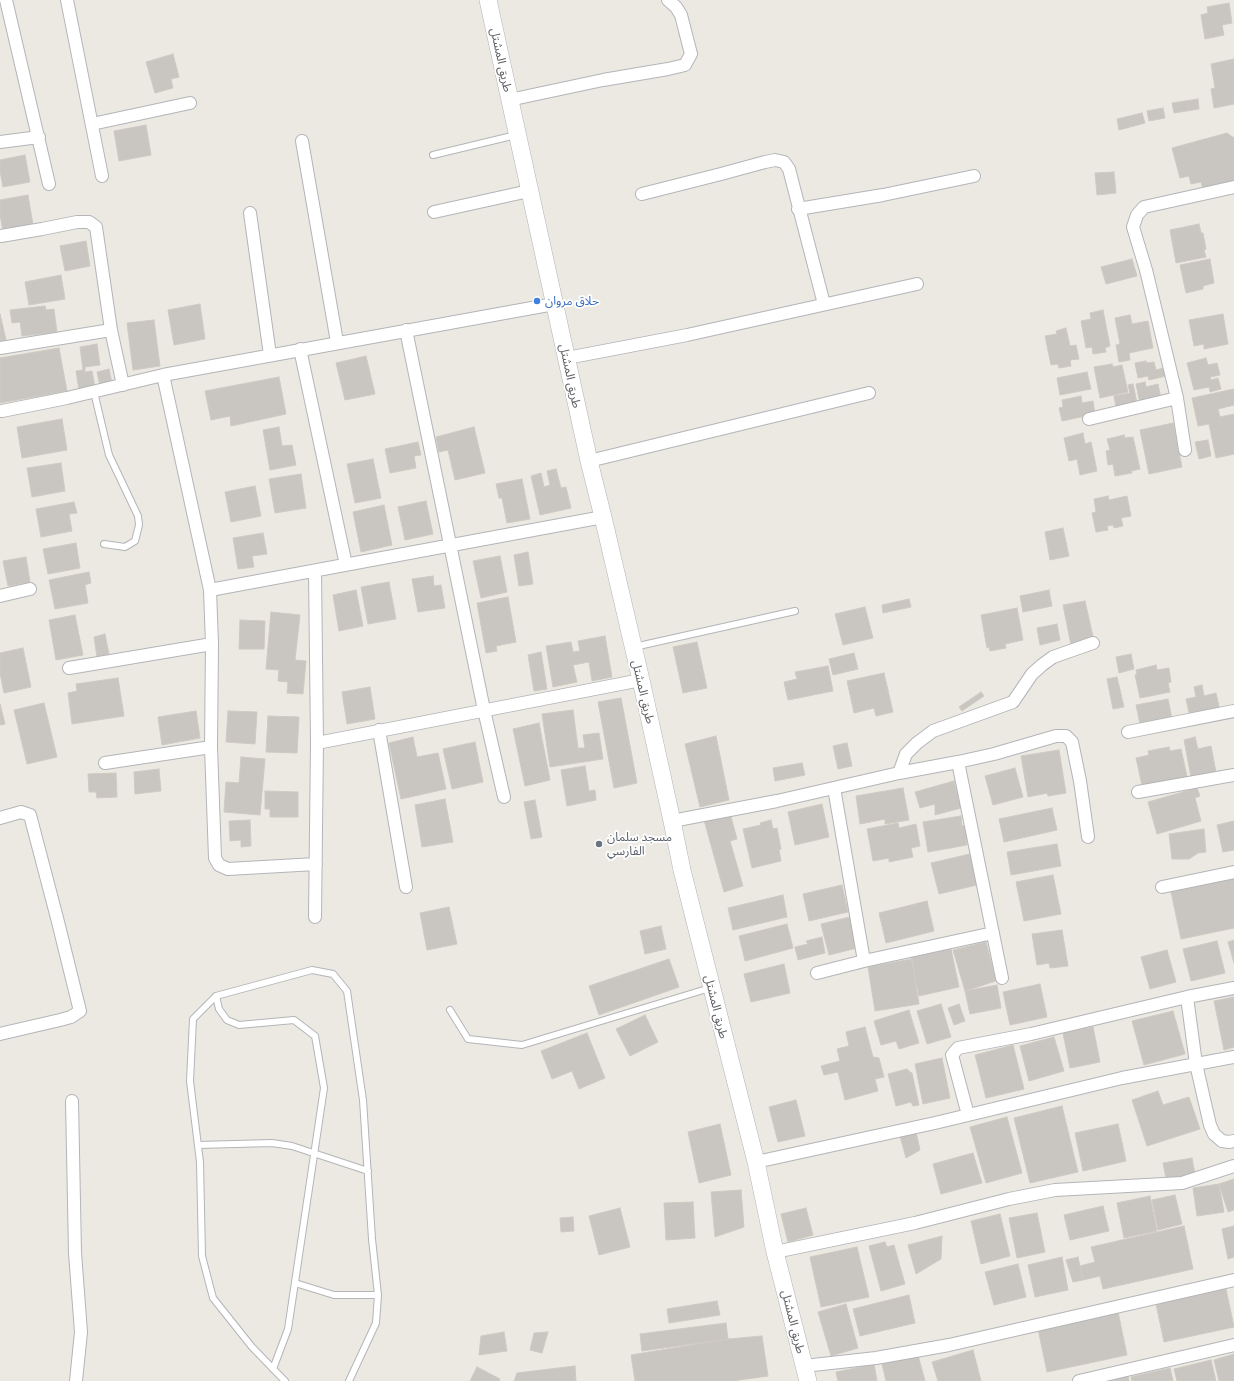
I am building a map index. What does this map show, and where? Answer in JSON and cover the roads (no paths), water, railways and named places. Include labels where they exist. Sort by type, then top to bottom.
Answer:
[{"type":"main road","name":"طريق المشتل","points":[[488,0],[589,462],[641,680],[682,870],[756,1162],[775,1252],[806,1373]]},
{"type":"street","points":[[6,0],[50,184]]},
{"type":"street","points":[[67,0],[102,176]]},
{"type":"street","points":[[509,100],[603,80],[685,65],[690,54],[681,15],[676,7],[668,0]]},
{"type":"street","points":[[92,124],[190,103]]},
{"type":"street","points":[[0,142],[39,137]]},
{"type":"street","points":[[302,141],[337,342]]},
{"type":"street","points":[[642,194],[775,160],[784,162],[789,169],[798,209],[824,304]]},
{"type":"street","points":[[798,209],[883,195],[974,176]]},
{"type":"street","points":[[1185,450],[1177,398],[1146,270],[1133,227],[1137,216],[1144,207],[1234,187]]},
{"type":"street","points":[[434,212],[529,191]]},
{"type":"street","points":[[250,213],[270,355]]},
{"type":"street","points":[[1,236],[77,222],[89,222],[96,227],[111,330],[123,385]]},
{"type":"street","points":[[567,358],[687,335],[917,284]]},
{"type":"street","points":[[2,411],[94,392],[163,375],[337,342],[554,304]]},
{"type":"street","points":[[0,348],[111,330]]},
{"type":"street","points":[[406,330],[484,710],[504,797]]},
{"type":"street","points":[[300,349],[346,565]]},
{"type":"street","points":[[163,375],[210,590],[212,644],[211,747],[215,858],[219,865],[228,869],[316,864]]},
{"type":"street","points":[[589,462],[869,393]]},
{"type":"street","points":[[1089,419],[1177,398]]},
{"type":"street","points":[[210,590],[603,517]]},
{"type":"street","points":[[315,571],[317,743],[315,917]]},
{"type":"street","points":[[0,596],[30,589]]},
{"type":"street","points":[[899,773],[906,754],[932,731],[1013,702],[1032,674],[1042,665],[1053,657],[1093,643]]},
{"type":"street","points":[[69,668],[212,644]]},
{"type":"street","points":[[317,743],[641,680]]},
{"type":"street","points":[[1128,732],[1234,710]]},
{"type":"street","points":[[379,730],[406,887]]},
{"type":"street","points":[[672,820],[958,762],[994,754],[1056,736],[1066,736],[1072,742],[1080,781],[1088,837]]},
{"type":"street","points":[[106,763],[211,747]]},
{"type":"street","points":[[958,762],[1002,978]]},
{"type":"street","points":[[1138,792],[1234,775]]},
{"type":"street","points":[[834,788],[864,961]]},
{"type":"street","points":[[0,818],[22,812],[30,815],[80,1011],[72,1017],[0,1034]]},
{"type":"street","points":[[1162,887],[1234,872]]},
{"type":"street","points":[[817,973],[864,961],[993,933]]},
{"type":"street","points":[[968,1115],[952,1055],[958,1048],[1031,1034],[1187,997],[1234,988]]},
{"type":"street","points":[[1187,997],[1196,1064],[1210,1125],[1214,1134],[1222,1141],[1234,1141]]},
{"type":"street","points":[[756,1162],[968,1115],[1122,1078],[1196,1064],[1216,1062],[1234,1057]]},
{"type":"street","points":[[72,1101],[75,1253],[81,1332],[76,1381]]},
{"type":"street","points":[[775,1252],[915,1223],[1009,1199],[1048,1191],[1182,1183],[1234,1166]]},
{"type":"street","points":[[806,1373],[876,1358],[949,1345],[1234,1280]]},
{"type":"street","points":[[1079,1381],[1234,1345]]},
{"type":"lane","points":[[433,155],[517,135]]},
{"type":"lane","points":[[94,392],[109,454],[135,510],[138,521],[135,541],[125,547],[104,544]]},
{"type":"lane","points":[[633,647],[795,611]]},
{"type":"lane","points":[[285,1381],[252,1347],[213,1298],[202,1256],[200,1162],[190,1081],[193,1018],[216,996],[312,970],[333,974],[347,992],[363,1100],[372,1239],[378,1295],[376,1323],[349,1381]]},
{"type":"lane","points":[[450,1010],[468,1039],[522,1045],[711,987]]},
{"type":"lane","points":[[216,996],[219,1009],[227,1020],[239,1025],[294,1020],[315,1036],[324,1088],[288,1329],[273,1369]]},
{"type":"lane","points":[[198,1145],[272,1143],[292,1146],[368,1171]]},
{"type":"lane","points":[[295,1283],[334,1295],[378,1295]]},
{"type":"place","name":"حلاق مروان","points":[[537,301]]},
{"type":"place","name":"مسجد سلمان الفارسي","points":[[599,844]]}]
